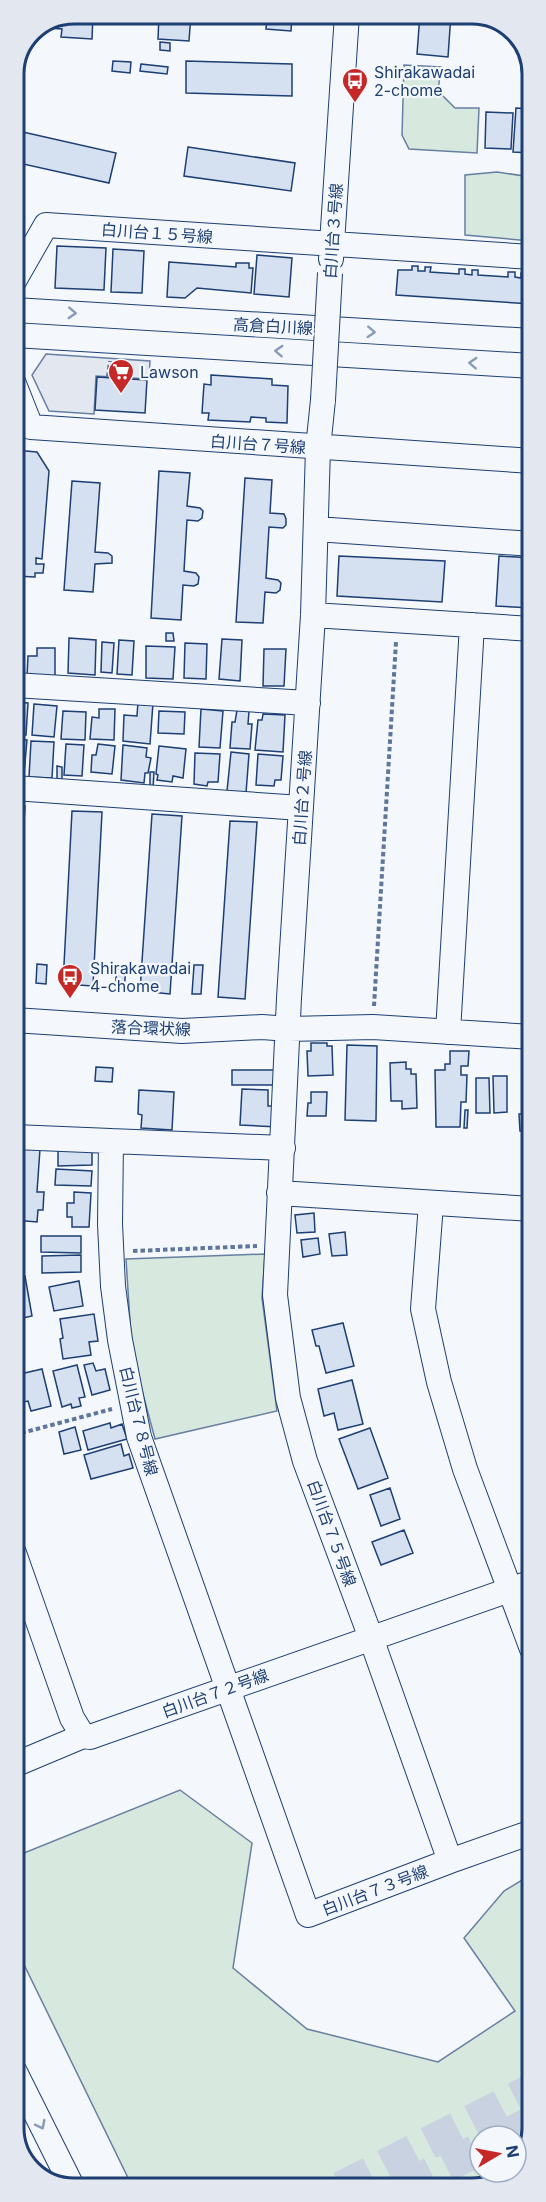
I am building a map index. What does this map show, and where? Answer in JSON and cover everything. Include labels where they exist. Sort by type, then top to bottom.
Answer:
[{"type":"street","name":"白川台３号線","points":[[318,448],[346,24]]},
{"type":"street","name":"白川台１５号線","points":[[24,264],[46,225],[333,245]]},
{"type":"street","points":[[333,245],[522,256]]},
{"type":"street","name":"高倉白川線","points":[[24,311],[522,340]]},
{"type":"street","name":"高倉白川線","points":[[24,337],[522,365]]},
{"type":"street","name":"白川台７号線","points":[[24,409],[31,427],[522,460]]},
{"type":"street","name":"白川台２号線","points":[[279,1193],[313,615],[318,448]]},
{"type":"street","points":[[316,529],[522,543]]},
{"type":"street","points":[[313,615],[522,628]]},
{"type":"street","points":[[448,1032],[472,625]]},
{"type":"street","points":[[24,686],[308,703]]},
{"type":"street","points":[[24,789],[301,808]]},
{"type":"street","name":"落合環状線","points":[[24,1021],[182,1031],[262,1027],[289,1029],[373,1027],[448,1032],[522,1031]]},
{"type":"street","points":[[24,1137],[283,1148]]},
{"type":"street","name":"白川台７８号線","points":[[111,1141],[111,1252],[120,1340],[131,1404],[159,1498],[228,1689]]},
{"type":"street","points":[[279,1193],[522,1209]]},
{"type":"street","name":"白川台７５号線","points":[[279,1193],[275,1295],[288,1398],[305,1461],[450,1861]]},
{"type":"street","points":[[431,1204],[423,1309],[434,1361],[465,1469],[501,1562],[521,1586]]},
{"type":"street","points":[[24,1581],[72,1718],[83,1736]]},
{"type":"street","name":"白川台７２号線","points":[[24,1761],[83,1736],[100,1735],[521,1586]]},
{"type":"street","name":"白川台７３号線","points":[[228,1689],[308,1916],[522,1836]]},
{"type":"street","points":[[24,2091],[69,2178]]},
{"type":"path","points":[[108,377],[111,354]]},
{"type":"path","points":[[374,1015],[397,621]]},
{"type":"path","points":[[111,1252],[276,1245]]},
{"type":"path","points":[[24,1432],[131,1404]]},
{"type":"shaded area","points":[[404,65],[441,67],[438,91],[455,108],[479,108],[477,153],[409,149],[402,135]]},
{"type":"shaded area","points":[[497,172],[522,176],[522,240],[465,235],[465,175]]},
{"type":"shaded area","points":[[46,354],[150,361],[149,379],[96,376],[94,414],[49,411],[32,375]]},
{"type":"shaded area","points":[[265,1254],[262,1298],[277,1411],[155,1439],[132,1353],[126,1259]]},
{"type":"shaded area","points":[[180,1790],[252,1843],[233,1968],[307,2029],[438,2062],[515,2011],[464,1938],[504,1891],[522,1880],[522,2124],[468,2124],[468,2178],[128,2178],[24,1965],[24,1853]]},
{"type":"building","points":[[93,24],[92,39],[61,37],[62,29],[54,28],[64,25]]},
{"type":"building","points":[[159,24],[190,24],[189,41],[158,39]]},
{"type":"building","points":[[266,24],[291,24],[291,31],[266,29]]},
{"type":"building","points":[[419,24],[450,24],[448,57],[417,54]]},
{"type":"building","points":[[160,42],[170,43],[170,51],[160,50]]},
{"type":"building","points":[[113,61],[131,62],[130,73],[112,71]]},
{"type":"building","points":[[186,61],[292,64],[292,96],[186,93]]},
{"type":"building","points":[[141,64],[168,67],[167,74],[140,71]]},
{"type":"building","points":[[516,108],[522,108],[522,152],[513,152]]},
{"type":"building","points":[[486,112],[513,113],[511,149],[485,148]]},
{"type":"building","points":[[24,132],[116,153],[109,183],[24,164]]},
{"type":"building","points":[[188,147],[295,163],[291,191],[184,176]]},
{"type":"building","points":[[57,246],[106,248],[104,290],[55,288]]},
{"type":"building","points":[[113,249],[144,251],[142,293],[111,292]]},
{"type":"building","points":[[257,255],[292,258],[289,297],[254,294]]},
{"type":"building","points":[[169,262],[236,267],[236,263],[249,263],[249,268],[253,268],[251,293],[197,288],[185,298],[167,297]]},
{"type":"building","points":[[412,266],[418,266],[418,271],[425,271],[425,267],[431,267],[430,272],[459,274],[459,269],[465,269],[465,274],[472,275],[472,270],[478,270],[478,275],[508,277],[508,272],[515,272],[515,277],[521,278],[522,273],[522,303],[396,295],[398,270],[412,270]]},
{"type":"building","points":[[211,375],[272,379],[272,385],[288,386],[287,423],[266,422],[266,418],[251,417],[250,422],[208,420],[209,413],[202,413],[204,384],[211,385]]},
{"type":"building","name":"Lawson","points":[[97,377],[147,380],[145,413],[95,410]]},
{"type":"building","points":[[24,451],[37,452],[49,471],[42,559],[36,558],[36,564],[44,564],[43,573],[35,573],[35,577],[24,576]]},
{"type":"building","points":[[159,471],[190,473],[187,506],[200,508],[203,511],[202,518],[198,521],[187,520],[184,571],[196,573],[199,577],[198,584],[194,586],[183,585],[181,620],[151,618]]},
{"type":"building","points":[[245,478],[272,480],[270,513],[284,514],[286,519],[286,525],[283,528],[269,527],[266,578],[278,580],[281,583],[280,590],[276,593],[265,592],[263,623],[236,622]]},
{"type":"building","points":[[72,481],[100,483],[95,552],[108,553],[112,556],[112,563],[95,564],[93,592],[64,590]]},
{"type":"building","points":[[339,556],[445,561],[442,602],[337,596]]},
{"type":"building","points":[[499,556],[522,557],[522,607],[496,606]]},
{"type":"building","points":[[166,633],[173,633],[174,641],[166,641]]},
{"type":"building","points":[[69,638],[96,640],[95,675],[68,673]]},
{"type":"building","points":[[222,639],[242,640],[240,681],[219,679]]},
{"type":"building","points":[[119,640],[134,641],[132,675],[117,674]]},
{"type":"building","points":[[102,642],[114,643],[112,673],[101,672]]},
{"type":"building","points":[[185,643],[207,644],[206,679],[184,678]]},
{"type":"building","points":[[146,646],[175,647],[173,679],[146,678]]},
{"type":"building","points":[[37,648],[55,648],[55,676],[27,676],[28,656],[37,656]]},
{"type":"building","points":[[264,649],[286,649],[284,686],[263,686]]},
{"type":"building","points":[[138,702],[153,703],[150,744],[123,741],[124,715],[137,716]]},
{"type":"building","points":[[24,703],[28,703],[26,735],[24,735]]},
{"type":"building","points":[[34,704],[57,706],[54,737],[32,735]]},
{"type":"building","points":[[99,709],[115,709],[114,740],[90,739],[92,717],[99,718]]},
{"type":"building","points":[[201,709],[223,711],[220,748],[199,747]]},
{"type":"building","points":[[237,710],[249,711],[248,724],[252,724],[250,749],[230,748],[232,722],[235,722]]},
{"type":"building","points":[[63,711],[86,712],[85,740],[61,739]]},
{"type":"building","points":[[159,711],[185,712],[184,734],[158,733]]},
{"type":"building","points":[[263,714],[285,715],[283,752],[255,750],[258,720],[262,720]]},
{"type":"building","points":[[24,740],[27,740],[24,774]]},
{"type":"building","points":[[31,741],[54,742],[52,778],[29,777]]},
{"type":"building","points":[[66,744],[84,745],[82,776],[64,775]]},
{"type":"building","points":[[98,744],[115,746],[112,774],[91,772],[92,755],[96,755]]},
{"type":"building","points":[[123,745],[147,748],[146,757],[151,758],[144,783],[121,780]]},
{"type":"building","points":[[159,746],[186,749],[183,778],[173,776],[172,782],[157,780]]},
{"type":"building","points":[[231,752],[249,754],[246,793],[227,791]]},
{"type":"building","points":[[195,753],[220,754],[218,782],[208,782],[207,786],[194,784]]},
{"type":"building","points":[[258,754],[283,756],[281,780],[275,780],[274,786],[256,785]]},
{"type":"building","points":[[57,766],[62,767],[62,783],[57,782]]},
{"type":"building","points":[[150,772],[154,772],[153,788],[150,788]]},
{"type":"building","points":[[72,811],[102,812],[93,986],[63,984]]},
{"type":"building","points":[[152,814],[182,816],[170,994],[140,991]]},
{"type":"building","points":[[230,821],[257,822],[245,999],[218,997]]},
{"type":"building","points":[[37,964],[47,965],[46,984],[36,983]]},
{"type":"building","points":[[194,965],[203,965],[201,994],[192,994]]},
{"type":"building","points":[[117,969],[126,970],[124,988],[115,987]]},
{"type":"building","points":[[311,1043],[327,1043],[327,1046],[332,1046],[333,1075],[308,1076],[307,1051],[311,1051]]},
{"type":"building","points":[[347,1045],[377,1046],[376,1121],[345,1120]]},
{"type":"building","points":[[450,1051],[469,1051],[468,1066],[461,1066],[461,1075],[467,1075],[466,1102],[461,1102],[460,1127],[436,1127],[435,1070],[445,1070],[445,1064],[450,1064]]},
{"type":"building","points":[[406,1062],[406,1069],[411,1069],[411,1074],[416,1074],[417,1108],[402,1109],[402,1101],[391,1101],[390,1063]]},
{"type":"building","points":[[96,1067],[113,1068],[112,1082],[95,1081]]},
{"type":"building","points":[[232,1070],[275,1070],[275,1085],[232,1085]]},
{"type":"building","points":[[493,1076],[507,1076],[507,1112],[494,1113]]},
{"type":"building","points":[[476,1078],[489,1078],[490,1113],[476,1113]]},
{"type":"building","points":[[242,1089],[268,1090],[268,1106],[278,1106],[277,1127],[240,1125]]},
{"type":"building","points":[[139,1090],[174,1092],[172,1130],[141,1128],[142,1115],[138,1114]]},
{"type":"building","points":[[311,1092],[327,1092],[326,1116],[307,1116],[308,1103],[311,1103]]},
{"type":"building","points":[[465,1110],[468,1110],[467,1128],[464,1128]]},
{"type":"building","points":[[519,1114],[522,1114],[522,1131],[520,1131]]},
{"type":"building","points":[[24,1148],[40,1149],[37,1192],[44,1192],[43,1210],[38,1210],[37,1222],[24,1221]]},
{"type":"building","points":[[92,1149],[92,1165],[58,1166],[58,1150]]},
{"type":"building","points":[[56,1169],[92,1171],[91,1186],[55,1185]]},
{"type":"building","points":[[74,1192],[91,1193],[89,1227],[72,1227],[72,1217],[67,1217],[67,1203],[74,1203]]},
{"type":"building","points":[[314,1213],[315,1232],[297,1233],[295,1215]]},
{"type":"building","points":[[345,1232],[347,1255],[332,1256],[329,1234]]},
{"type":"building","points":[[41,1236],[81,1236],[81,1253],[41,1252]]},
{"type":"building","points":[[318,1238],[320,1254],[303,1257],[301,1240]]},
{"type":"building","points":[[81,1255],[81,1272],[42,1273],[42,1256]]},
{"type":"building","points":[[24,1276],[32,1316],[24,1318]]},
{"type":"building","points":[[79,1281],[83,1306],[54,1311],[49,1287]]},
{"type":"building","points":[[94,1314],[98,1341],[89,1342],[91,1355],[63,1359],[60,1319]]},
{"type":"building","points":[[343,1323],[354,1366],[326,1373],[312,1330]]},
{"type":"building","points":[[93,1363],[96,1371],[105,1369],[110,1390],[92,1395],[84,1365]]},
{"type":"building","points":[[77,1365],[85,1397],[79,1398],[81,1406],[72,1408],[71,1404],[62,1407],[53,1371]]},
{"type":"building","points":[[42,1369],[51,1406],[31,1411],[28,1401],[24,1402],[24,1373]]},
{"type":"building","points":[[352,1380],[363,1424],[338,1430],[334,1413],[324,1416],[318,1389]]},
{"type":"building","points":[[110,1423],[111,1428],[122,1424],[127,1439],[88,1450],[83,1431]]},
{"type":"building","points":[[75,1427],[81,1450],[64,1454],[59,1432]]},
{"type":"building","points":[[370,1428],[388,1478],[358,1489],[339,1439]]},
{"type":"building","points":[[121,1444],[124,1456],[129,1454],[133,1468],[91,1479],[84,1455]]},
{"type":"building","points":[[390,1488],[400,1519],[381,1526],[370,1495]]},
{"type":"building","points":[[404,1530],[413,1553],[381,1565],[372,1542]]},
{"type":"tunnel","points":[[360,2178],[522,2095]]},
{"type":"tunnel","points":[[422,2178],[468,2155]]},
{"type":"place","name":"Shirakawadai 2-chome","points":[[355,104]]},
{"type":"place","name":"Lawson","points":[[121,395]]},
{"type":"place","name":"Shirakawadai 4-chome","points":[[70,1000]]}]
